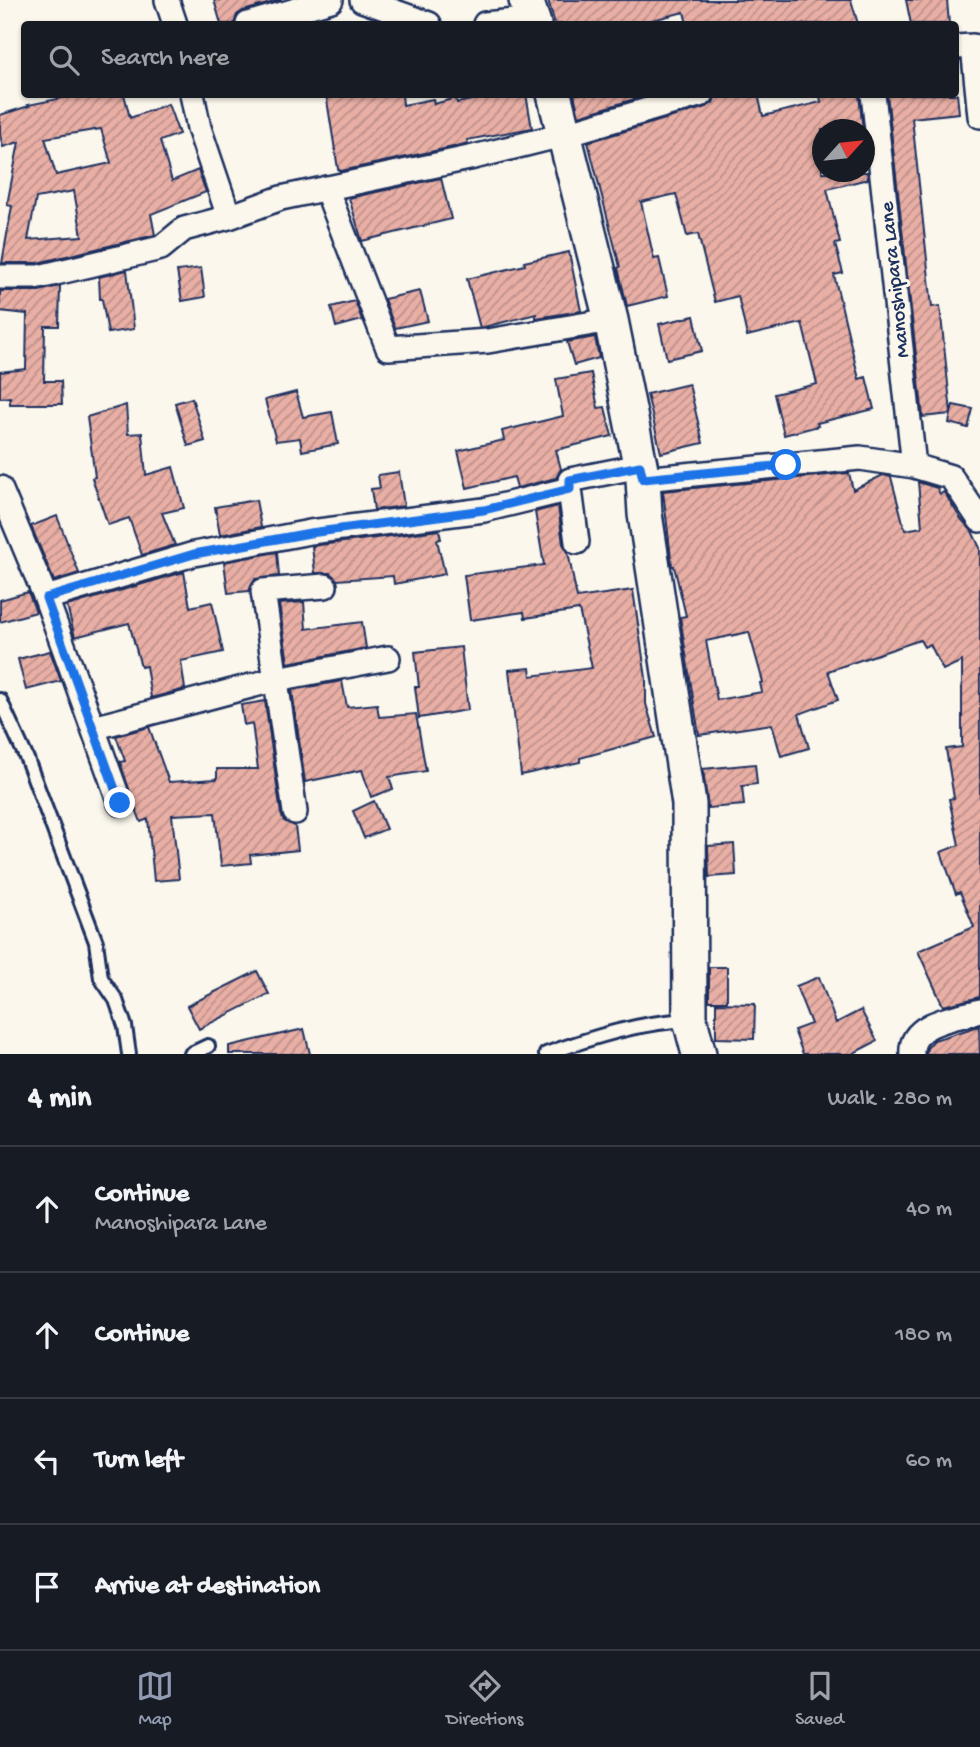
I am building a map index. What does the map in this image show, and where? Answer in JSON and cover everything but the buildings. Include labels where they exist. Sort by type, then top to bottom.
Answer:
[{"type":"street","points":[[167,0],[174,21]]},
{"type":"street","points":[[258,21],[331,0]]},
{"type":"street","points":[[362,0],[421,21]]},
{"type":"street","points":[[500,21],[531,15]]},
{"type":"street","points":[[970,46],[980,116]]},
{"type":"street","points":[[193,98],[199,128],[229,217]]},
{"type":"street","points":[[555,98],[611,320],[641,472],[689,804],[690,1020],[699,1054]]},
{"type":"street","points":[[0,277],[39,278],[161,248],[184,229],[229,217],[281,198],[474,157],[688,98]]},
{"type":"street","name":"Manoshipara Lane","points":[[873,98],[914,466]]},
{"type":"street","points":[[326,188],[388,348],[488,341],[611,320]]},
{"type":"street","points":[[577,542],[570,480],[641,472],[860,458],[914,466],[951,477],[980,520]]},
{"type":"street","points":[[0,488],[46,598],[120,803]]},
{"type":"street","points":[[46,598],[194,554],[310,533],[484,510],[570,489]]},
{"type":"street","points":[[295,812],[263,591],[325,586]]},
{"type":"street","points":[[93,728],[277,679],[388,658]]},
{"type":"street","points":[[912,1054],[912,1040],[918,1032],[932,1025],[980,1011]]},
{"type":"lane","points":[[0,699],[27,759],[96,942],[102,978],[116,1000],[125,1026],[129,1054]]},
{"type":"lane","points":[[546,1054],[602,1034],[670,1021],[690,1020]]},
{"type":"lane","points":[[191,1054],[208,1046]]},
{"type":"route","points":[[120,803],[46,598],[194,554],[310,533],[484,510],[570,489],[570,480],[640,466],[643,479],[786,465]]}]
